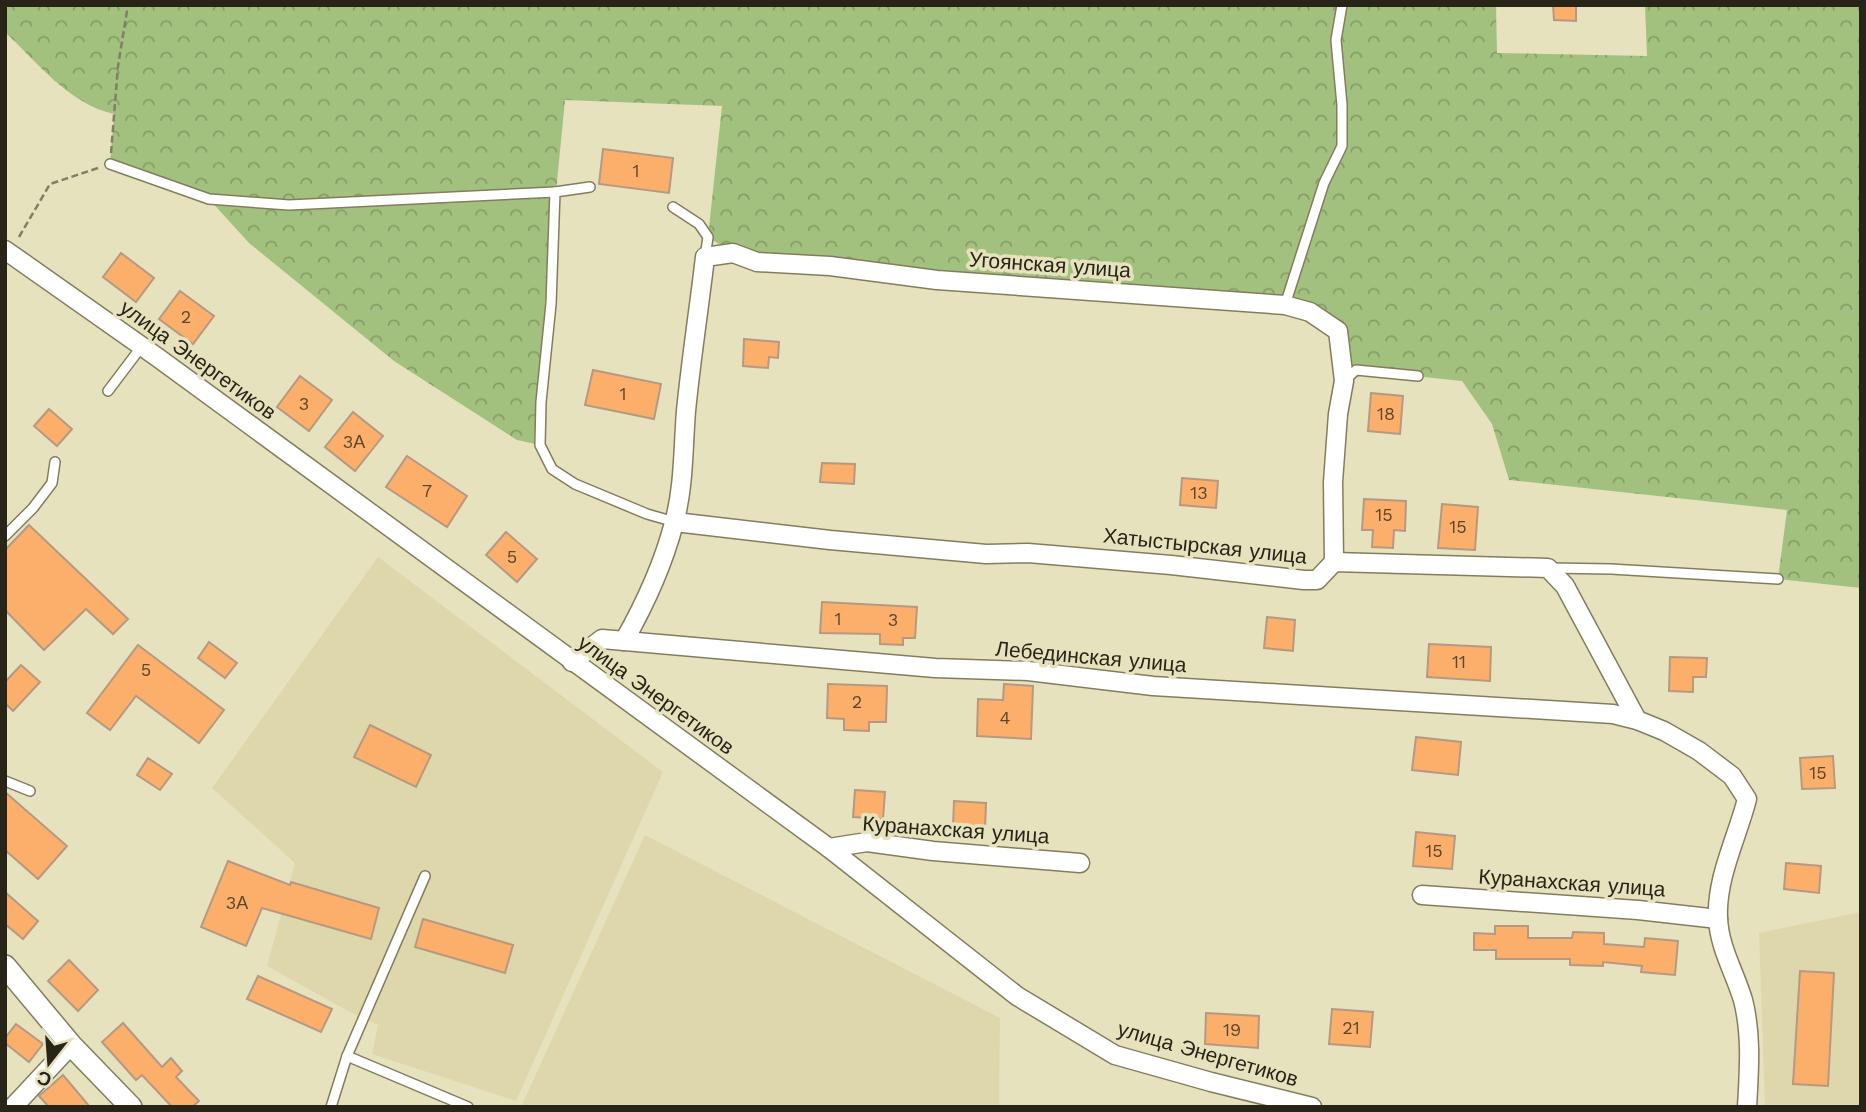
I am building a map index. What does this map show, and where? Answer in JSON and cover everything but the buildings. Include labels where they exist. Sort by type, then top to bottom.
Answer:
[{"type":"street","name":"улица Энергетиков","points":[[8,251],[829,848],[1017,996],[1115,1055],[1312,1107]]},
{"type":"street","name":"Угоянская улица","points":[[705,257],[733,253],[757,262],[830,266],[937,280],[1285,305],[1310,312],[1338,331],[1344,381]]},
{"type":"street","points":[[624,641],[664,557],[675,522],[682,486],[690,374],[705,257]]},
{"type":"street","points":[[1334,562],[1332,482],[1344,381]]},
{"type":"street","name":"Хатыстырская улица","points":[[675,522],[830,540],[986,554],[1028,553],[1171,565],[1304,580],[1317,580],[1334,562],[1548,568]]},
{"type":"street","points":[[1548,568],[1565,586],[1637,719]]},
{"type":"street","name":"Лебединская улица","points":[[572,662],[602,639],[935,668],[1028,671],[1153,686],[1613,714],[1637,719],[1699,751],[1732,776],[1747,799],[1724,872],[1718,919]]},
{"type":"street","name":"Куранахская улица","points":[[829,848],[867,842],[933,851],[1080,863]]},
{"type":"street","name":"Куранахская улица","points":[[1422,895],[1638,910],[1718,919]]},
{"type":"street","points":[[1718,919],[1743,1002],[1750,1058],[1747,1107]]},
{"type":"street","points":[[5,966],[71,1045],[131,1107]]},
{"type":"street","points":[[13,1107],[71,1045]]},
{"type":"lane","points":[[1285,305],[1324,183],[1342,146],[1342,104],[1336,40],[1342,5]]},
{"type":"lane","points":[[110,164],[209,198],[289,205],[555,192],[590,187]]},
{"type":"lane","points":[[555,192],[552,292],[541,402],[540,445],[552,469],[575,484],[647,514],[675,522]]},
{"type":"lane","points":[[673,207],[699,224],[708,237],[705,257]]},
{"type":"lane","points":[[108,391],[142,346]]},
{"type":"lane","points":[[1344,381],[1356,370],[1418,376]]},
{"type":"lane","points":[[5,536],[33,508],[52,483],[55,462]]},
{"type":"lane","points":[[1548,568],[1778,579]]},
{"type":"lane","points":[[5,781],[30,790]]},
{"type":"lane","points":[[331,1107],[347,1056],[425,876]]},
{"type":"lane","points":[[347,1056],[468,1107]]},
{"type":"path","points":[[8,251],[50,184],[110,164],[118,66],[128,5]]},
{"type":"shaded area","points":[[378,557],[663,772],[516,1101],[372,1054],[378,1025],[267,966],[295,863],[212,788]]},
{"type":"shaded area","points":[[645,835],[1000,1018],[999,1107],[521,1107]]},
{"type":"shaded area","points":[[1861,912],[1861,1107],[1765,1107],[1759,933]]},
{"type":"green space","points":[[9,5],[1496,5],[1497,53],[1647,56],[1645,5],[1861,5],[1861,588],[1778,579],[1787,510],[1509,480],[1492,424],[1462,381],[1356,370],[1344,381],[1338,331],[1310,312],[733,253],[708,237],[722,106],[565,100],[556,192],[540,445],[517,440],[394,361],[249,243],[209,199],[110,164],[114,114],[98,109],[68,92],[5,32],[5,11]]}]
